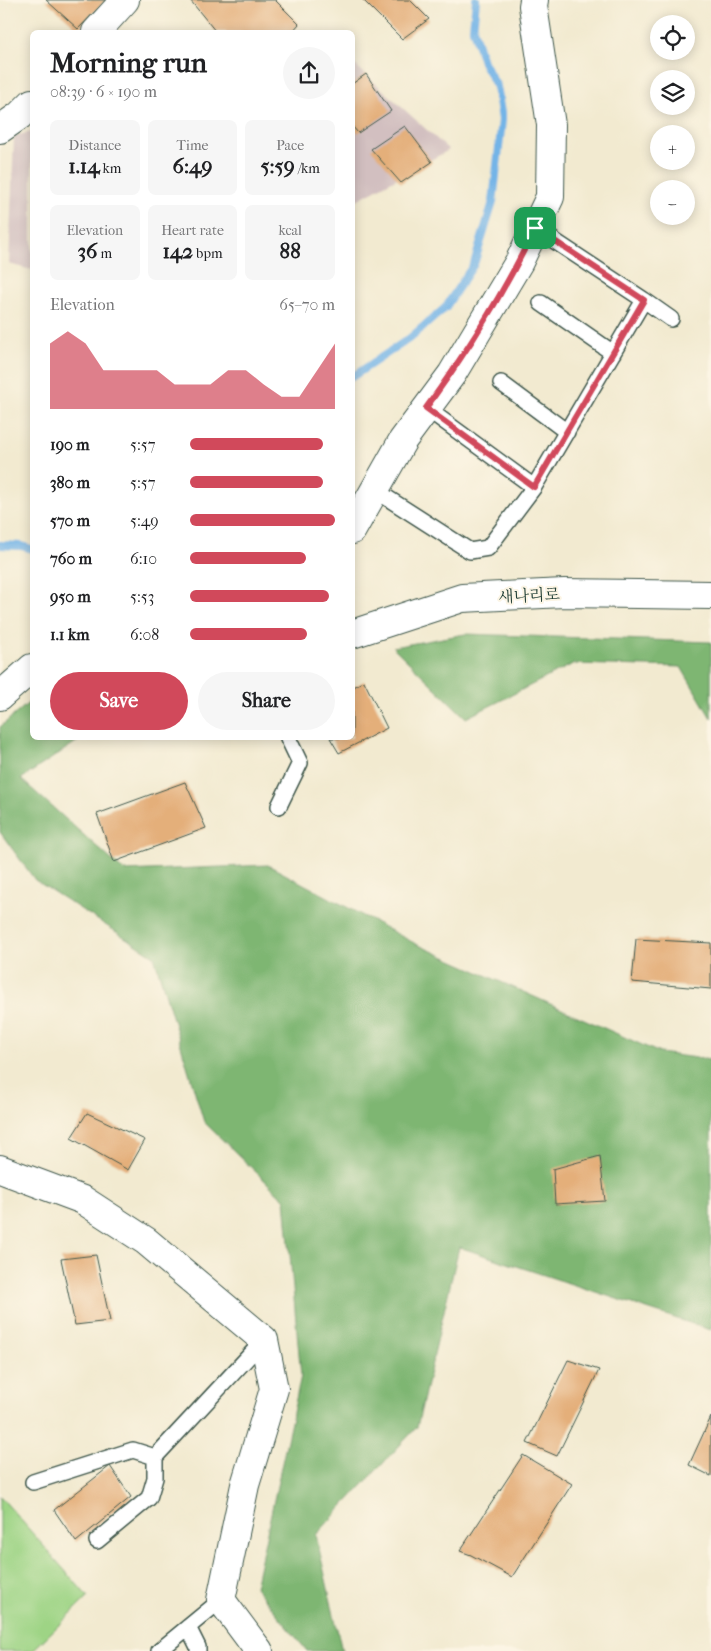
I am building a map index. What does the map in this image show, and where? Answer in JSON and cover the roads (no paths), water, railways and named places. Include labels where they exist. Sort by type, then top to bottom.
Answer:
[{"type":"street","points":[[98,30],[125,0]]},
{"type":"street","points":[[355,525],[403,440],[452,374],[519,262],[550,198],[551,125],[533,6],[534,0]]},
{"type":"street","points":[[0,129],[19,116],[30,105]]},
{"type":"street","name":"새나리로","points":[[355,633],[462,598],[564,593],[711,595]]},
{"type":"street","points":[[0,696],[30,670]]},
{"type":"street","points":[[0,1169],[83,1200],[146,1241],[264,1340],[274,1389],[245,1486],[221,1600],[259,1651]]},
{"type":"lane","points":[[535,228],[670,319]]},
{"type":"lane","points":[[375,490],[470,552],[488,548],[534,487],[644,300]]},
{"type":"lane","points":[[541,303],[612,353]]},
{"type":"lane","points":[[501,383],[567,432]]},
{"type":"lane","points":[[426,408],[534,487]]},
{"type":"lane","points":[[279,806],[300,764],[289,740]]},
{"type":"lane","points":[[97,1541],[149,1498],[155,1478],[155,1457],[264,1340]]},
{"type":"lane","points":[[33,1482],[133,1450],[155,1457]]},
{"type":"lane","points":[[159,1651],[221,1600]]},
{"type":"lane","points":[[188,1627],[198,1651]]},
{"type":"waterway","points":[[355,375],[410,338],[445,308],[474,264],[493,202],[502,120],[497,87],[483,62],[473,29],[476,0]]},
{"type":"waterway","points":[[0,545],[30,548]]}]
